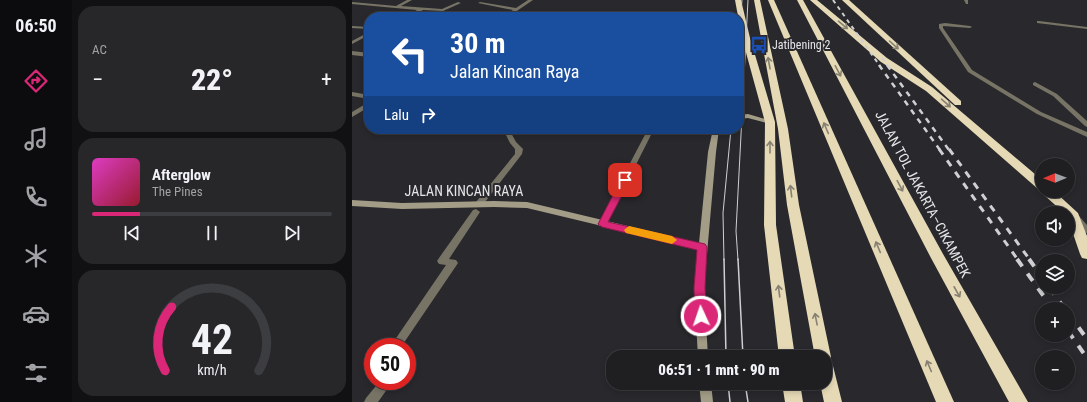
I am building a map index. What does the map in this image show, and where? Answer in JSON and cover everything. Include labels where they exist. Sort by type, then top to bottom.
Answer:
[{"type":"highway","points":[[738,0],[741,12]]},
{"type":"highway","points":[[758,0],[784,129],[793,205],[822,350]]},
{"type":"highway","points":[[771,0],[945,402]]},
{"type":"highway","name":"JALAN TOL JAKARTA–CIKAMPEK","points":[[800,0],[938,258],[1019,402]]},
{"type":"highway","points":[[813,0],[884,60],[929,89],[1035,180]]},
{"type":"highway","points":[[845,0],[974,118],[1024,170]]},
{"type":"highway","points":[[744,28],[770,122],[770,225],[786,350]]},
{"type":"highway","points":[[1055,198],[1063,206]]},
{"type":"highway","points":[[1075,222],[1087,254]]},
{"type":"highway","points":[[791,390],[794,402]]},
{"type":"highway","points":[[830,390],[833,402]]},
{"type":"main road","points":[[744,116],[748,116],[770,122]]},
{"type":"main road","points":[[703,350],[699,288],[702,247],[715,134]]},
{"type":"main road","name":"JALAN KINCAN RAYA","points":[[352,203],[478,208],[527,205],[702,247]]},
{"type":"main road","points":[[706,390],[707,402]]},
{"type":"street","points":[[398,7],[410,0]]},
{"type":"street","points":[[512,12],[532,0]]},
{"type":"street","points":[[352,3],[443,10],[458,3]]},
{"type":"street","points":[[480,3],[517,9]]},
{"type":"street","points":[[416,12],[422,9]]},
{"type":"street","points":[[1040,22],[1087,28]]},
{"type":"street","points":[[970,27],[941,25],[943,34],[970,72],[1039,113],[1087,135]]},
{"type":"street","points":[[352,27],[364,28]]},
{"type":"street","points":[[352,42],[364,36]]},
{"type":"street","points":[[352,53],[364,54]]},
{"type":"street","points":[[1035,84],[1055,95],[1087,125]]},
{"type":"street","points":[[352,94],[364,96]]},
{"type":"street","points":[[352,115],[364,107]]},
{"type":"street","points":[[400,338],[453,263],[442,261],[478,208],[518,154],[519,149],[513,143],[508,134]]},
{"type":"street","points":[[602,224],[648,134]]},
{"type":"street","points":[[1075,217],[1087,230]]},
{"type":"street","points":[[370,402],[380,390]]},
{"type":"tram line","points":[[741,12],[742,0]]},
{"type":"tram line","points":[[744,77],[748,0]]},
{"type":"tram line","points":[[724,260],[723,213],[731,134]]},
{"type":"tram line","points":[[738,260],[736,231],[741,134]]},
{"type":"tram line","points":[[724,259],[726,350]]},
{"type":"tram line","points":[[738,259],[743,350]]},
{"type":"tram line","points":[[729,390],[730,402]]},
{"type":"tram line","points":[[746,390],[748,402]]},
{"type":"railway","points":[[833,0],[880,66]]},
{"type":"railway","points":[[882,58],[888,66]]},
{"type":"railway","points":[[879,65],[940,150]]},
{"type":"railway","points":[[887,65],[949,150]]},
{"type":"railway","points":[[939,149],[1018,260]]},
{"type":"railway","points":[[949,149],[1030,260]]},
{"type":"railway","points":[[1017,259],[1048,302]]},
{"type":"railway","points":[[1029,259],[1035,267]]},
{"type":"railway","points":[[1054,294],[1060,302]]},
{"type":"railway","points":[[1075,323],[1087,339]]},
{"type":"railway","points":[[1075,341],[1087,358]]},
{"type":"slow traffic","points":[[629,230],[672,240]]},
{"type":"place","name":"Jatibening 2","points":[[759,45]]},
{"type":"route","points":[[625,180],[612,208],[602,224],[702,247],[699,288],[701,316]]}]
